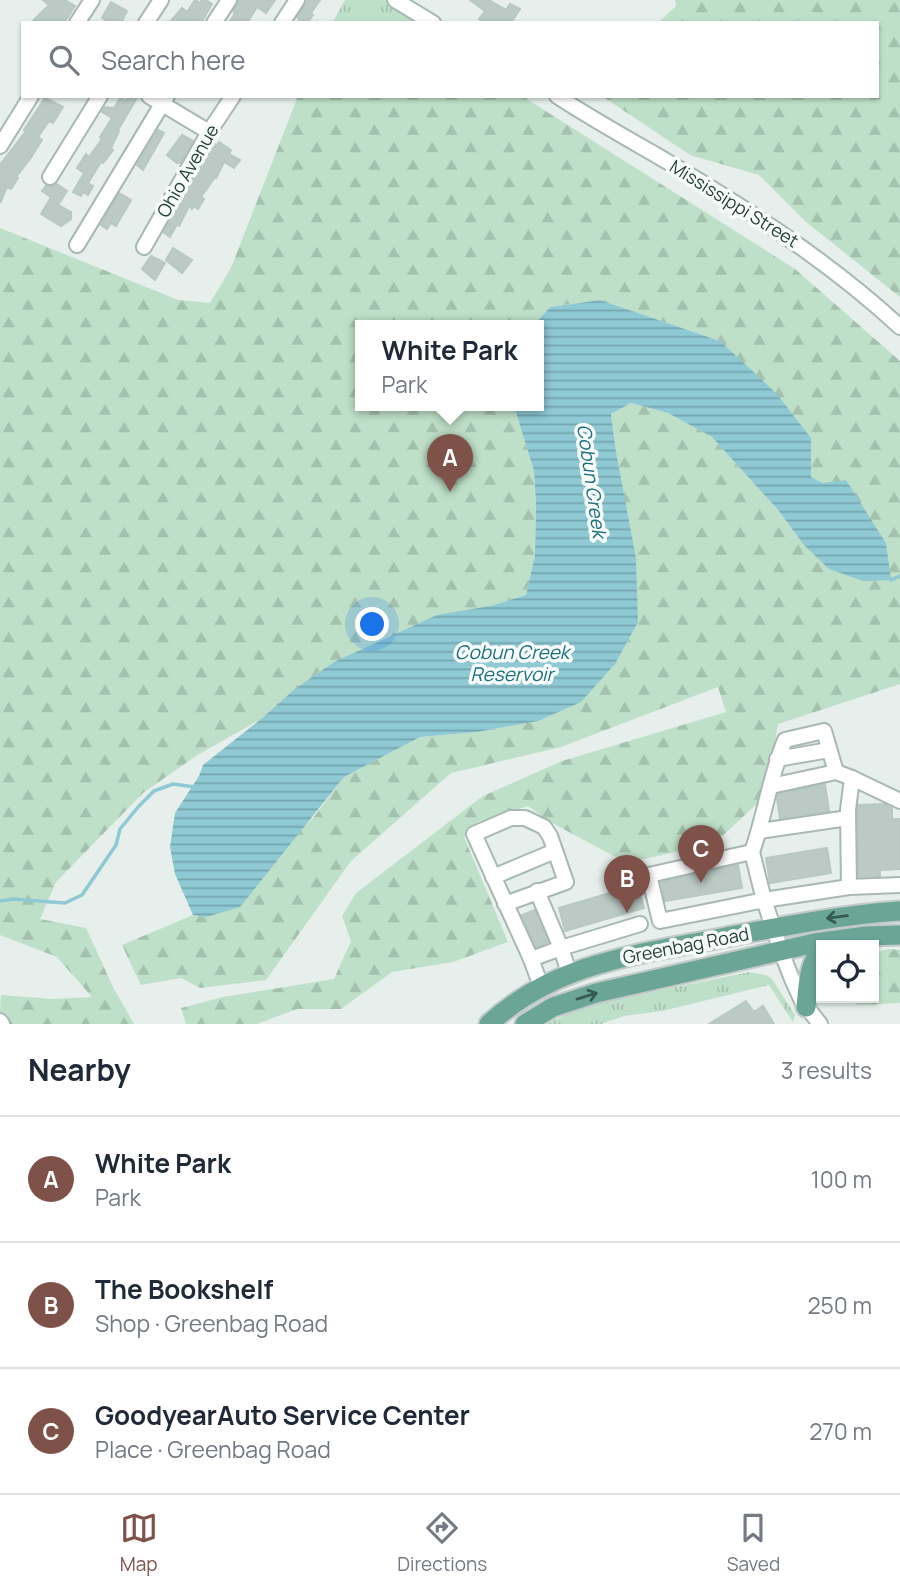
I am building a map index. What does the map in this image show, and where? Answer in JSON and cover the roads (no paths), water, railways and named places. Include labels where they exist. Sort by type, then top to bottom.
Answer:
[{"type":"main road","name":"Greenbag Road","points":[[489,1024],[521,998],[541,986],[592,966],[635,955],[829,918],[900,911]]},
{"type":"main road","name":"Greenbag Road","points":[[864,940],[900,935]]},
{"type":"main road","name":"Greenbag Road","points":[[525,1024],[553,1007],[596,993],[781,951],[816,947]]},
{"type":"main road","points":[[806,1007],[809,980],[816,958]]},
{"type":"street","points":[[78,21],[92,0]]},
{"type":"street","points":[[147,21],[161,0]]},
{"type":"street","points":[[215,21],[229,0]]},
{"type":"street","points":[[283,21],[297,0]]},
{"type":"street","points":[[396,0],[430,21]]},
{"type":"street","points":[[0,146],[30,98]]},
{"type":"street","points":[[50,177],[99,98]]},
{"type":"street","name":"Ohio Avenue","points":[[144,247],[209,132],[232,98]]},
{"type":"street","name":"Mississippi Street","points":[[561,98],[767,223],[818,259],[900,327]]},
{"type":"street","points":[[77,245],[164,100],[209,132]]},
{"type":"street","points":[[820,1024],[802,1001],[781,951],[752,852],[760,831],[777,759],[785,740],[824,731],[836,772]]},
{"type":"street","points":[[771,786],[836,772],[900,801]]},
{"type":"street","points":[[849,887],[848,818],[852,778]]},
{"type":"street","points":[[505,904],[566,882],[550,836],[544,827],[525,818],[511,817],[474,834],[541,986]]},
{"type":"street","points":[[760,831],[848,818]]},
{"type":"street","points":[[493,877],[555,851]]},
{"type":"street","points":[[752,852],[649,875],[660,921],[764,900],[849,887],[900,885]]},
{"type":"street","points":[[537,891],[569,973]]},
{"type":"street","points":[[531,959],[640,924]]},
{"type":"water","name":"Cobun Creek Reservoir","points":[[600,300],[720,341],[776,393],[811,438],[811,477],[823,483],[846,480],[886,543],[891,580],[863,581],[829,569],[803,544],[779,511],[712,437],[668,413],[631,403],[611,414],[636,558],[638,622],[615,664],[581,702],[538,721],[477,732],[420,737],[344,777],[240,907],[206,917],[193,915],[175,874],[170,847],[175,813],[203,765],[296,688],[334,662],[437,615],[490,606],[526,595],[535,555],[536,504],[534,471],[516,411],[544,411],[544,320],[538,320],[550,307]]},
{"type":"waterway","name":"Cobun Creek","points":[[889,578],[891,580],[900,576]]},
{"type":"waterway","name":"Cobun Creek","points":[[0,901],[13,899],[65,903],[82,895],[116,845],[120,829],[154,791],[173,784],[195,787]]},
{"type":"place","name":"White Park","points":[[450,492]]},
{"type":"place","name":"GoodyearAuto Service Center","points":[[701,883]]},
{"type":"place","name":"The Bookshelf","points":[[627,913]]}]
